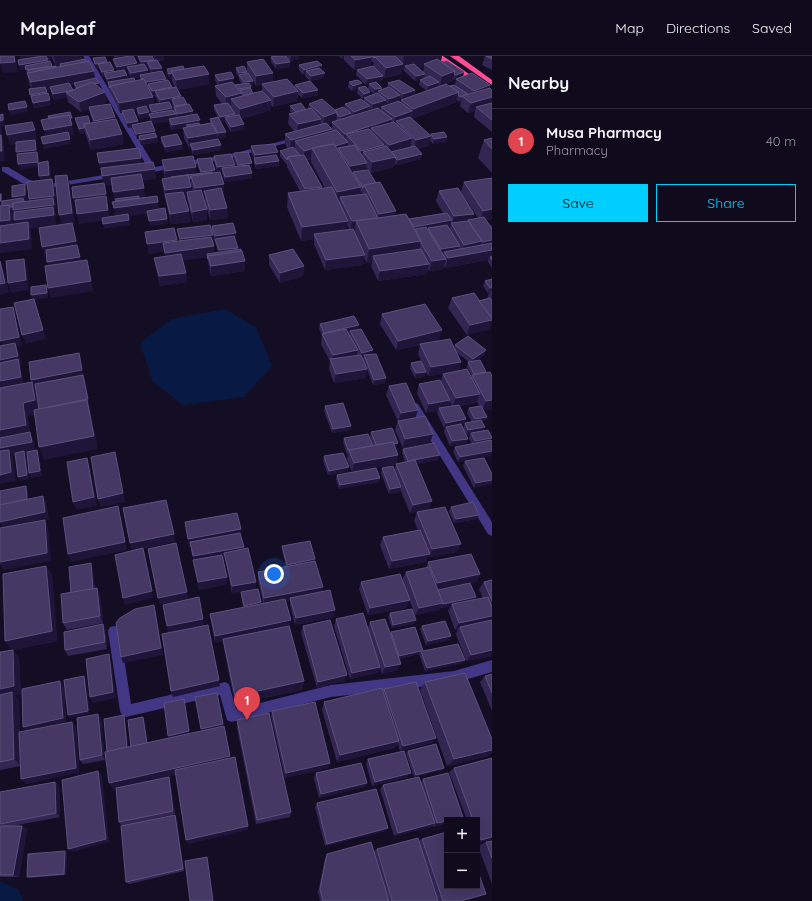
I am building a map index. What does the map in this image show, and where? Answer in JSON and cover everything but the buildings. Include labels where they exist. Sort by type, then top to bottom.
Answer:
[{"type":"highway","points":[[438,56],[468,80],[492,94]]},
{"type":"highway","points":[[454,56],[492,83]]},
{"type":"street","points":[[86,56],[153,170]]},
{"type":"street","points":[[138,172],[231,156],[305,137]]},
{"type":"street","points":[[5,169],[25,181],[42,187],[124,174]]},
{"type":"street","points":[[415,407],[492,531]]},
{"type":"street","points":[[114,631],[126,711],[225,688],[231,716],[331,691],[454,677],[492,666]]},
{"type":"water","points":[[225,309],[256,327],[272,366],[244,397],[183,405],[153,382],[140,343],[172,319]]},
{"type":"waterway","points":[[0,896],[8,901]]},
{"type":"place","name":"Musa Pharmacy","points":[[247,720]]}]
